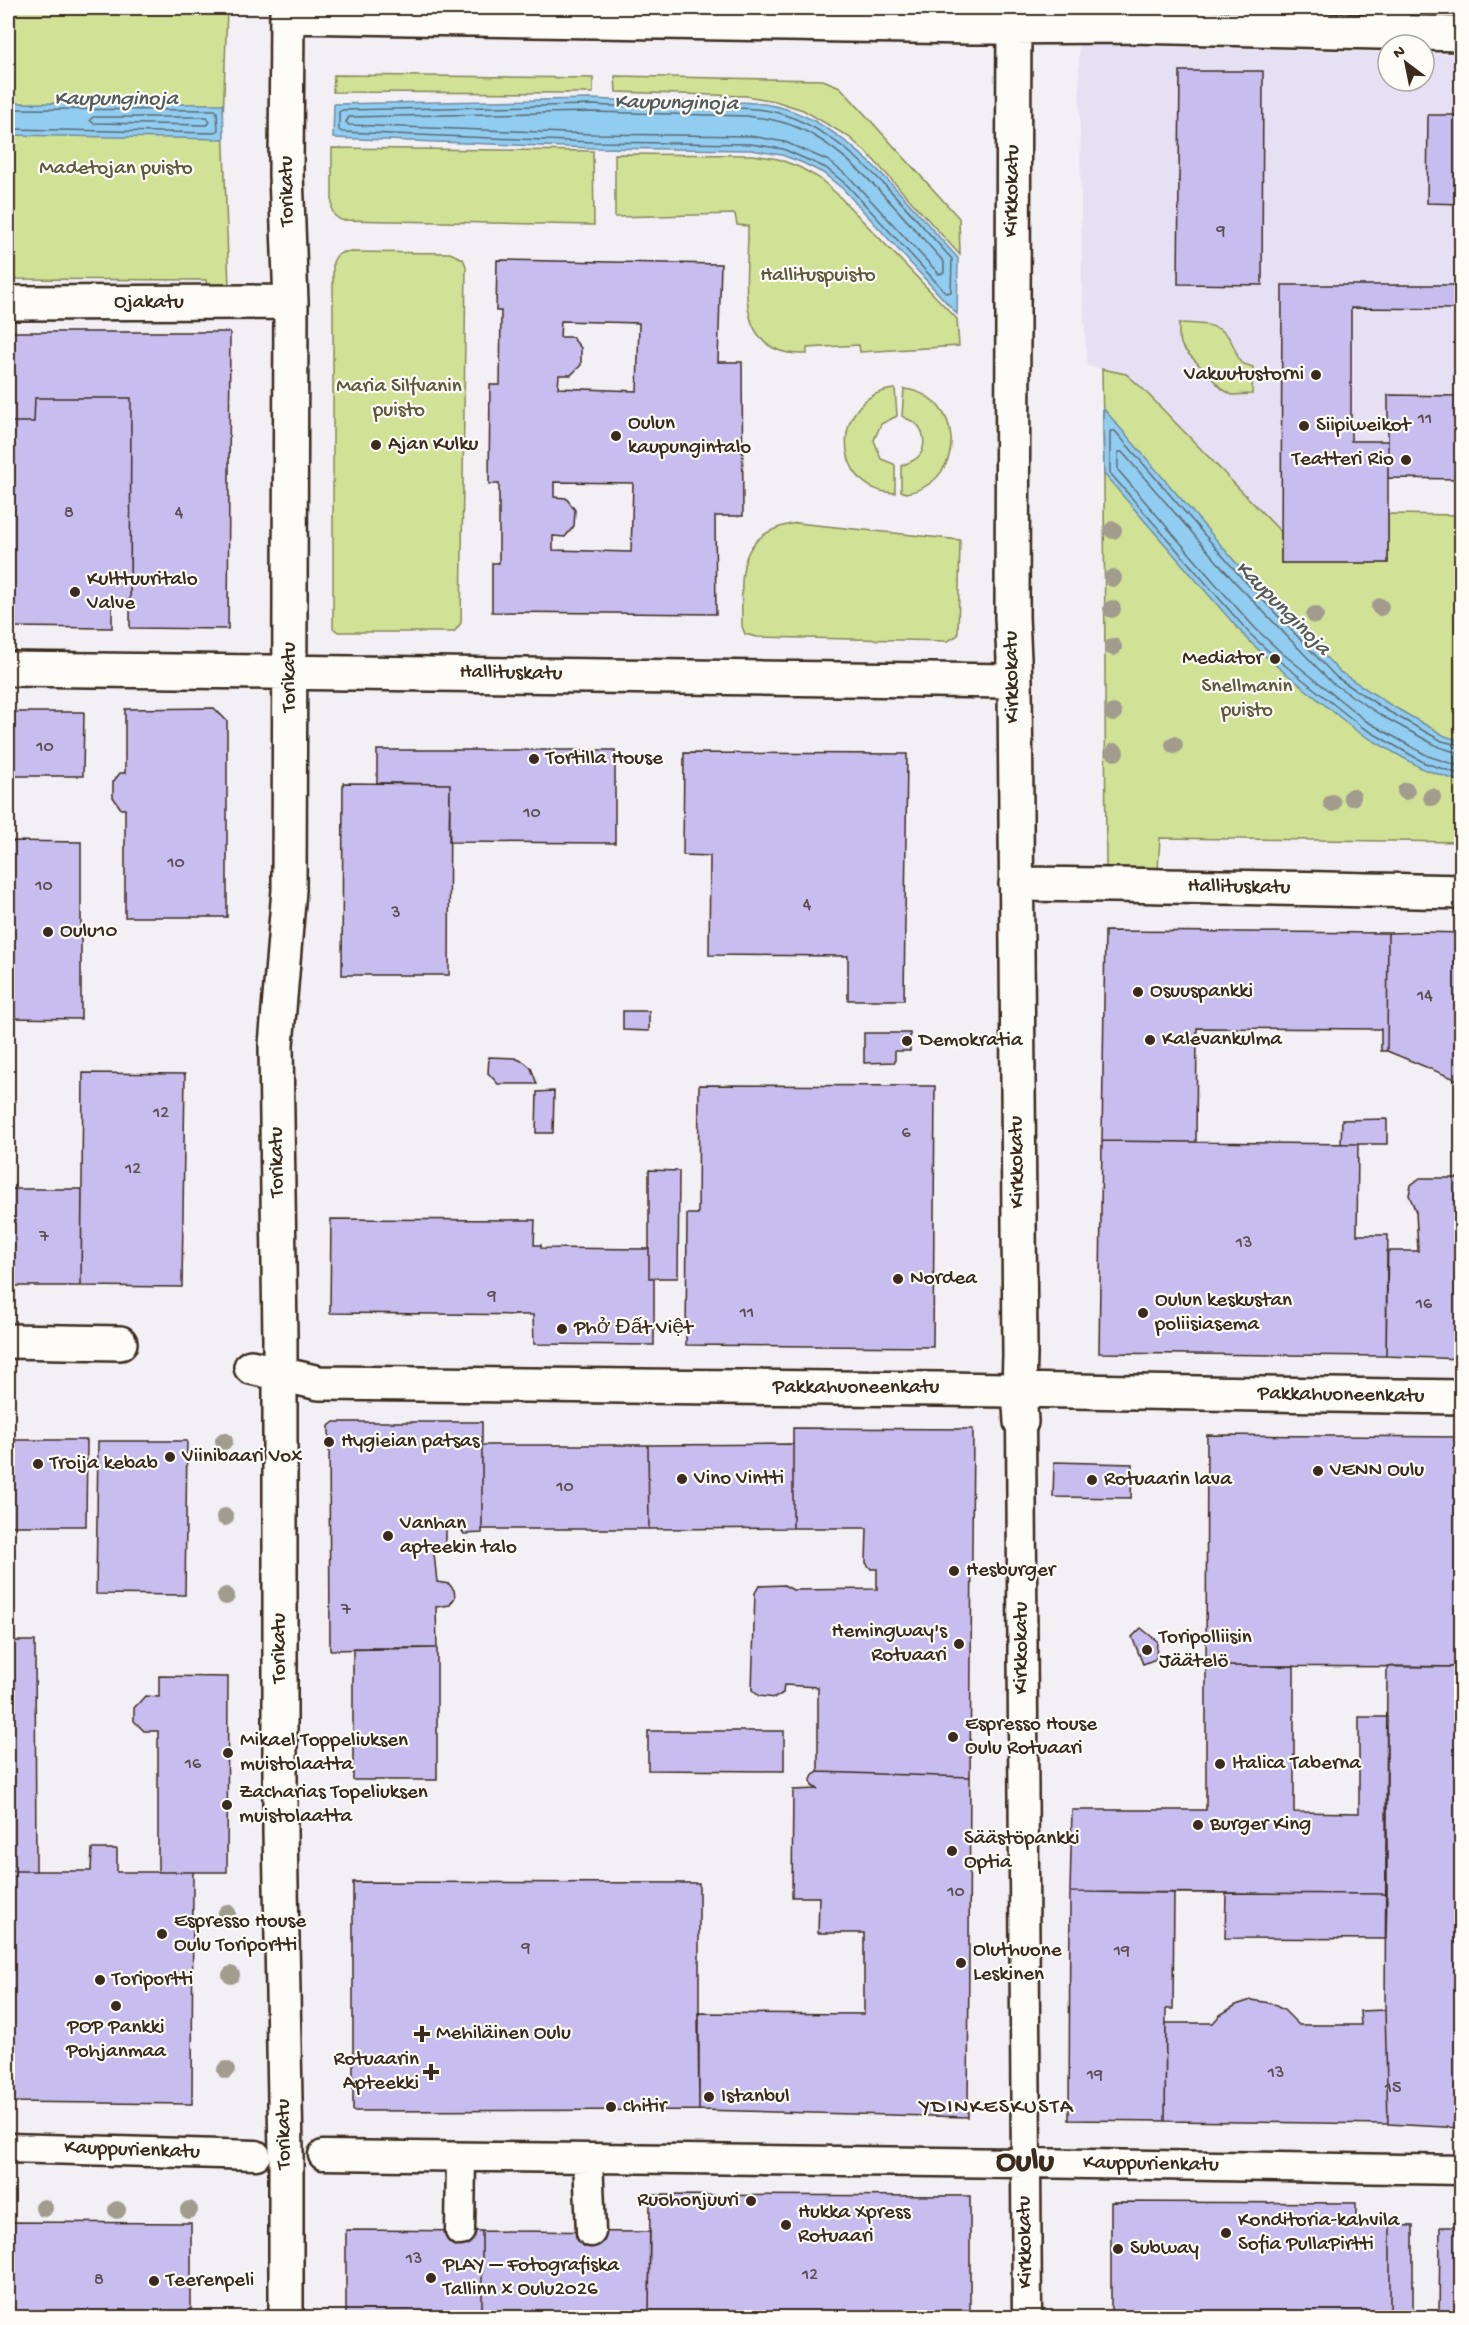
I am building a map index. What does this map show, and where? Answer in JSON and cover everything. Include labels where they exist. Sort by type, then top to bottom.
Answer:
[{"type":"street","points":[[288,12],[1015,17],[1131,26],[1387,20],[1461,34]]},
{"type":"street","name":"Torikatu","points":[[286,2318],[286,2154],[280,1831],[265,1371],[276,1045],[289,890],[291,302],[286,175],[288,12]]},
{"type":"street","name":"Kirkkokatu","points":[[1015,17],[1011,327],[1012,617],[1020,1355],[1018,1390],[1021,1422],[1027,2318]]},
{"type":"street","name":"Ojakatu","points":[[8,303],[291,302]]},
{"type":"street","name":"Hallituskatu","points":[[8,669],[1014,681]]},
{"type":"street","name":"Hallituskatu","points":[[1016,884],[1087,883],[1159,887],[1461,892]]},
{"type":"street","points":[[8,1341],[120,1343]]},
{"type":"street","name":"Pakkahuoneenkatu","points":[[265,1371],[319,1383],[1461,1397]]},
{"type":"street","name":"Kauppurienkatu","points":[[8,2148],[255,2154]]},
{"type":"street","name":"Kauppurienkatu","points":[[323,2156],[1461,2170]]},
{"type":"street","points":[[460,2231],[461,2157]]},
{"type":"street","points":[[588,2159],[591,2232]]},
{"type":"shaded area","points":[[1079,44],[1376,53],[1376,93],[1436,93],[1436,54],[1461,55],[1461,479],[1388,479],[1388,563],[1281,563],[1281,532],[1142,388],[1126,374],[1087,366],[1082,282]]},
{"type":"green space","name":"Madetojan puisto","points":[[8,8],[227,8],[223,121],[229,288],[207,291],[206,280],[8,279]]},
{"type":"green space","points":[[334,75],[593,78],[593,93],[333,92]]},
{"type":"green space","points":[[615,76],[823,80],[840,87],[959,218],[960,255],[870,156],[849,137],[803,110],[775,101],[746,96],[616,92]]},
{"type":"green space","points":[[332,148],[593,151],[594,225],[341,220],[332,210]]},
{"type":"green space","name":"Hallituspuisto","points":[[615,154],[753,155],[778,159],[819,178],[957,319],[959,346],[860,352],[859,345],[807,348],[807,354],[782,351],[765,343],[754,329],[749,311],[748,226],[737,225],[735,214],[615,217]]},
{"type":"green space","name":"Maria Silfvanin puisto","points":[[344,252],[450,253],[463,259],[466,266],[461,623],[454,632],[338,632],[333,628],[333,262],[337,255]]},
{"type":"green space","points":[[1179,323],[1208,325],[1227,335],[1241,363],[1253,367],[1252,394],[1232,395],[1222,389],[1183,348],[1179,339]]},
{"type":"green space","name":"Snellmanin puisto","points":[[1102,369],[1126,374],[1142,388],[1281,532],[1281,563],[1388,563],[1388,514],[1461,515],[1461,842],[1160,838],[1158,870],[1106,870]]},
{"type":"green space","points":[[895,389],[897,416],[881,424],[874,440],[881,459],[895,466],[895,493],[874,488],[858,477],[849,461],[846,443],[849,424],[858,407],[874,395]]},
{"type":"green space","points":[[904,389],[924,395],[939,407],[948,422],[951,440],[949,457],[940,473],[926,486],[906,493],[901,491],[901,466],[918,457],[923,449],[924,439],[918,426],[902,416]]},
{"type":"green space","points":[[797,523],[960,540],[958,635],[948,641],[757,637],[745,634],[742,626],[743,573],[752,546],[762,536],[777,528]]},
{"type":"water","name":"Kaupunginoja","points":[[592,99],[766,104],[802,115],[828,129],[876,168],[958,258],[957,314],[843,189],[823,173],[782,155],[751,150],[593,148],[333,138],[334,104]]},
{"type":"water","points":[[8,103],[223,104],[224,139],[8,135]]},
{"type":"water","points":[[1103,408],[1244,572],[1340,672],[1389,704],[1445,736],[1461,741],[1461,782],[1423,769],[1358,732],[1247,639],[1104,474]]},
{"type":"building","points":[[1180,71],[1263,71],[1262,285],[1178,284]]},
{"type":"building","points":[[1428,115],[1462,115],[1462,204],[1427,203]]},
{"type":"building","name":"Oulun kaupungintalo","points":[[497,260],[721,264],[718,362],[742,362],[743,516],[715,516],[716,614],[492,612],[492,563],[499,563],[499,484],[489,484],[490,385],[500,385],[501,311],[496,311]],"holes":[[[561,321],[639,323],[637,391],[558,388],[559,375],[571,375],[581,365],[581,348],[572,337],[560,337]],[[554,482],[633,483],[631,552],[553,550],[553,536],[565,537],[574,526],[575,510],[566,498],[554,497]]]},
{"type":"building","name":"Vakuutustorni","points":[[1282,285],[1462,285],[1462,309],[1351,308],[1351,441],[1388,441],[1388,563],[1281,563]]},
{"type":"building","points":[[8,332],[230,332],[228,629],[130,628],[131,398],[35,398],[34,422],[8,422]]},
{"type":"building","points":[[1388,395],[1462,396],[1462,479],[1388,478]]},
{"type":"building","points":[[35,398],[131,398],[130,605],[112,605],[112,628],[8,627],[8,422],[34,422]]},
{"type":"building","points":[[214,708],[227,721],[227,917],[125,917],[125,809],[121,809],[113,797],[113,782],[120,773],[125,773],[125,709]]},
{"type":"building","points":[[8,712],[84,712],[83,776],[8,776]]},
{"type":"building","points":[[377,750],[615,750],[615,843],[449,842],[450,784],[377,783]]},
{"type":"building","points":[[684,753],[907,754],[904,1000],[848,1000],[848,956],[709,955],[710,856],[683,855]]},
{"type":"building","points":[[343,783],[450,784],[449,975],[342,975]]},
{"type":"building","points":[[8,841],[81,842],[81,1019],[8,1018]]},
{"type":"building","name":"Kalevankulma","points":[[1105,931],[1388,933],[1387,1051],[1381,1051],[1381,1029],[1197,1028],[1196,1142],[1102,1141]]},
{"type":"building","points":[[1388,933],[1462,933],[1462,1082],[1387,1051]]},
{"type":"building","points":[[623,1011],[649,1011],[649,1031],[623,1030]]},
{"type":"building","points":[[864,1033],[910,1033],[910,1051],[895,1051],[895,1062],[864,1063]]},
{"type":"building","points":[[489,1057],[515,1058],[524,1062],[531,1068],[537,1084],[498,1084],[488,1073]]},
{"type":"building","points":[[83,1073],[185,1074],[182,1287],[81,1286]]},
{"type":"building","points":[[699,1085],[935,1086],[933,1347],[686,1345],[687,1214],[698,1214]]},
{"type":"building","points":[[554,1091],[553,1133],[536,1133],[537,1092]]},
{"type":"building","points":[[1387,1119],[1387,1144],[1341,1144],[1342,1120]]},
{"type":"building","points":[[1102,1141],[1358,1144],[1357,1235],[1388,1235],[1386,1356],[1099,1353]]},
{"type":"building","points":[[649,1170],[679,1171],[678,1278],[649,1278]]},
{"type":"building","points":[[1420,1178],[1462,1178],[1462,1359],[1386,1356],[1387,1251],[1418,1251],[1416,1212],[1409,1195],[1411,1185]]},
{"type":"building","points":[[8,1189],[82,1189],[81,1286],[8,1286]]},
{"type":"building","points":[[331,1219],[535,1220],[534,1245],[541,1245],[541,1248],[649,1249],[649,1278],[654,1278],[654,1345],[534,1344],[533,1315],[330,1313]]},
{"type":"building","name":"Vanhan apteekin talo","points":[[334,1422],[482,1422],[482,1533],[464,1534],[459,1526],[449,1525],[446,1528],[443,1547],[434,1553],[437,1582],[449,1584],[454,1590],[455,1597],[450,1605],[436,1607],[437,1648],[330,1650],[329,1426]]},
{"type":"building","points":[[793,1428],[973,1429],[970,1777],[818,1772],[818,1687],[784,1685],[783,1693],[775,1698],[759,1696],[752,1690],[755,1593],[759,1586],[784,1585],[793,1590],[877,1589],[877,1569],[871,1569],[866,1563],[867,1528],[793,1528]]},
{"type":"building","points":[[1207,1435],[1462,1437],[1462,1667],[1206,1666]]},
{"type":"building","points":[[8,1440],[87,1440],[86,1526],[8,1526]]},
{"type":"building","points":[[98,1441],[187,1441],[185,1595],[96,1594]]},
{"type":"building","points":[[793,1444],[793,1528],[649,1529],[648,1445]]},
{"type":"building","points":[[482,1445],[648,1445],[649,1529],[482,1529]]},
{"type":"building","name":"Rotuaarin lava","points":[[1054,1462],[1132,1464],[1131,1498],[1053,1497]]},
{"type":"building","name":"Toripolliisin Jäätelö","points":[[1141,1628],[1157,1641],[1156,1659],[1143,1664],[1132,1637]]},
{"type":"building","points":[[8,1641],[35,1641],[36,1871],[8,1871]]},
{"type":"building","points":[[353,1648],[437,1648],[437,1780],[353,1780]]},
{"type":"building","points":[[1206,1666],[1294,1666],[1294,1812],[1359,1813],[1359,1717],[1387,1717],[1387,1894],[1070,1892],[1072,1810],[1206,1810]]},
{"type":"building","points":[[1387,1666],[1462,1667],[1462,2128],[1388,2124],[1385,2010]]},
{"type":"building","points":[[159,1676],[228,1677],[227,1872],[158,1872],[158,1731],[144,1731],[134,1721],[134,1708],[145,1696],[159,1697]]},
{"type":"building","points":[[648,1731],[784,1731],[784,1771],[648,1770]]},
{"type":"building","points":[[818,1772],[970,1777],[968,2117],[699,2110],[698,2013],[864,2014],[864,1933],[818,1933],[819,1897],[792,1897],[793,1790],[818,1789],[812,1786],[811,1780]]},
{"type":"building","name":"Toriportti","points":[[92,1849],[117,1849],[117,1872],[193,1872],[192,2104],[8,2102],[8,1871],[91,1871]]},
{"type":"building","points":[[353,1882],[699,1883],[699,2110],[353,2111]]},
{"type":"building","points":[[1070,1892],[1174,1893],[1173,2009],[1166,2009],[1165,2121],[1069,2120]]},
{"type":"building","points":[[1226,1893],[1387,1894],[1386,1939],[1225,1938]]},
{"type":"building","points":[[1251,2000],[1270,2003],[1284,2010],[1299,2025],[1361,2025],[1360,2011],[1385,2010],[1388,2124],[1165,2121],[1166,2023],[1213,2023],[1220,2015],[1236,2005]]},
{"type":"building","points":[[650,2195],[970,2196],[970,2318],[649,2318]]},
{"type":"building","points":[[1111,2202],[1356,2203],[1356,2225],[1390,2225],[1390,2318],[1111,2318]]},
{"type":"building","points":[[8,2222],[191,2223],[191,2318],[8,2318]]},
{"type":"building","points":[[1390,2225],[1413,2226],[1413,2318],[1390,2318]]},
{"type":"building","points":[[1440,2227],[1462,2227],[1462,2318],[1439,2318]]},
{"type":"building","points":[[346,2230],[482,2231],[482,2318],[346,2318]]},
{"type":"building","points":[[482,2231],[650,2232],[649,2318],[482,2318]]},
{"type":"place","name":"Vakuutustorni","points":[[1316,375]]},
{"type":"place","name":"Siipiweikot","points":[[1304,426]]},
{"type":"place","name":"Oulun kaupungintalo","points":[[616,436]]},
{"type":"place","name":"Ajan Kulku","points":[[376,445]]},
{"type":"place","name":"Teatteri Rio","points":[[1406,460]]},
{"type":"place","name":"Kulttuuritalo Valve","points":[[75,592]]},
{"type":"place","name":"Mediator","points":[[1275,659]]},
{"type":"place","name":"Tortilla House","points":[[534,759]]},
{"type":"place","name":"Oulu10","points":[[48,932]]},
{"type":"place","name":"Osuuspankki","points":[[1138,992]]},
{"type":"place","name":"Kalevankulma","points":[[1150,1040]]},
{"type":"place","name":"Demokratia","points":[[907,1041]]},
{"type":"place","name":"Nordea","points":[[898,1279]]},
{"type":"place","name":"Oulun keskustan poliisiasema","points":[[1143,1313]]},
{"type":"place","name":"Phở Đất Việt","points":[[562,1329]]},
{"type":"place","name":"Hygieian patsas","points":[[329,1442]]},
{"type":"place","name":"Viinibaari Vox","points":[[170,1457]]},
{"type":"place","name":"Troija kebab","points":[[38,1464]]},
{"type":"place","name":"VENN Oulu","points":[[1318,1471]]},
{"type":"place","name":"Vino Vintti","points":[[682,1479]]},
{"type":"place","name":"Rotuaarin lava","points":[[1092,1480]]},
{"type":"place","name":"Vanhan apteekin talo","points":[[388,1536]]},
{"type":"place","name":"Hesburger","points":[[954,1571]]},
{"type":"place","name":"Hemingway's Rotuaari","points":[[959,1644]]},
{"type":"place","name":"Toripolliisin Jäätelö","points":[[1147,1650]]},
{"type":"place","name":"Espresso House Oulu Rotuaari","points":[[953,1737]]},
{"type":"place","name":"Mikael Toppeliuksen muistolaatta","points":[[228,1753]]},
{"type":"place","name":"Italica Taberna","points":[[1220,1764]]},
{"type":"place","name":"Zacharias Topeliuksen muistolaatta","points":[[227,1805]]},
{"type":"place","name":"Burger King","points":[[1198,1825]]},
{"type":"place","name":"Säästöpankki Optia","points":[[952,1851]]},
{"type":"place","name":"Espresso House Oulu Toriportti","points":[[162,1934]]},
{"type":"place","name":"Oluthuone Leskinen","points":[[961,1963]]},
{"type":"place","name":"Toriportti","points":[[100,1980]]},
{"type":"place","name":"POP Pankki Pohjanmaa","points":[[116,2006]]},
{"type":"place","name":"Mehiläinen Oulu","points":[[422,2034]]},
{"type":"place","name":"Rotuaarin Apteekki","points":[[431,2072]]},
{"type":"place","name":"Istanbul","points":[[709,2097]]},
{"type":"place","name":"chitir","points":[[611,2107]]},
{"type":"place","name":"Ruohonjuuri","points":[[751,2201]]},
{"type":"place","name":"Hukka Xpress Rotuaari","points":[[786,2225]]},
{"type":"place","name":"Konditoria-kahvila Sofia PullaPirtti","points":[[1226,2233]]},
{"type":"place","name":"Subway","points":[[1118,2249]]},
{"type":"place","name":"PLAY – Fotografiska Tallinn x Oulu2026","points":[[431,2278]]},
{"type":"place","name":"Teerenpeli","points":[[154,2281]]},
{"type":"district","name":"YDINKESKUSTA","points":[[997,2108]]},
{"type":"district","name":"Oulu","points":[[1025,2163]]}]
